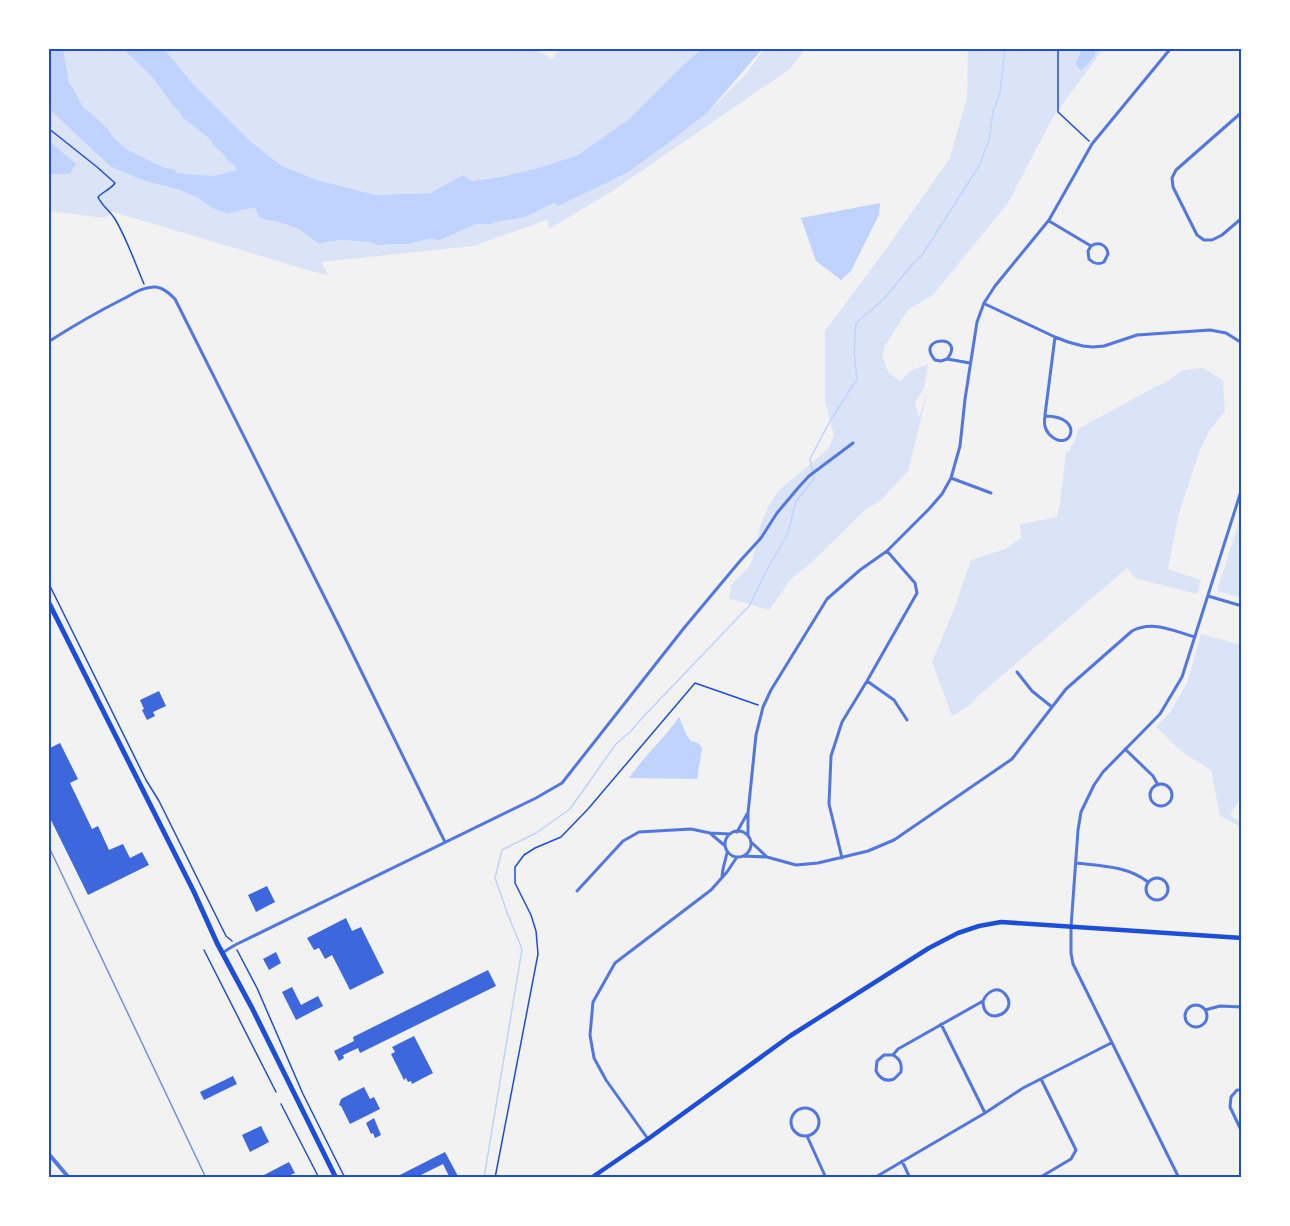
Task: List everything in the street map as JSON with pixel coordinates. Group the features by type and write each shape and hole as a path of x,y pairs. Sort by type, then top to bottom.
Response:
{"main road":[{"path":"48,601 336,1178"},
{"path":"591,1178 790,1036 929,948 957,933 1001,922 1242,938"}],"street":[{"path":"743,856 749,850 750,842 748,813 756,735 763,707 771,690 827,599 860,570 887,551 942,494 951,478 960,446 970,363 977,322 984,303 1049,220 1092,144 1171,48"},
{"path":"1242,112 1176,170 1172,178 1173,187 1197,235 1204,240 1212,240 1222,235 1242,218"},
{"path":"1049,220 1091,246 1098,244 1106,248 1107,257 1104,262 1098,264 1091,262 1088,256 1091,246"},
{"path":"48,342 92,315 146,288 163,289 175,299 445,842"},
{"path":"984,303 1055,337 1093,347 1104,346 1137,335 1210,330 1226,333 1242,343"},
{"path":"1045,416 1054,416 1066,421 1071,431 1069,437 1059,441 1054,439 1045,430 1044,424 1045,416 1055,337"},
{"path":"947,359 951,351 949,344 940,340 934,343 930,348 933,358 941,361 947,359 970,363"},
{"path":"222,953 562,783 684,628 761,538 777,513 809,476 853,443"},
{"path":"951,478 992,493"},
{"path":"1179,1178 1073,964 1071,927 1078,830 1086,799 1103,772 1160,714 1182,677 1242,488"},
{"path":"842,858 829,804 831,756 842,722 917,593 915,583 887,551"},
{"path":"1208,596 1242,606"},
{"path":"730,834 725,845 732,856 767,857 796,864 818,863 842,858 868,851 894,840 1012,759 1077,679 1132,631 1140,626 1155,626 1195,637"},
{"path":"1017,672 1032,691 1052,707"},
{"path":"867,681 894,700 907,720"},
{"path":"1125,749 1153,776 1158,785"},
{"path":"1158,785 1165,785 1171,790 1170,801 1164,805 1157,805 1151,798 1151,790 1158,785"},
{"path":"736,832 748,813"},
{"path":"577,891 623,842 639,832 691,829 710,833 736,832 748,836"},
{"path":"710,833 725,845"},
{"path":"750,842 767,857"},
{"path":"722,876 728,853"},
{"path":"648,1139 606,1080 594,1058 590,1035 593,1002 615,963 711,890 737,857"},
{"path":"1075,863 1127,871 1137,874 1148,882"},
{"path":"1155,878 1162,879 1167,885 1165,895 1159,899 1151,898 1146,891 1148,882 1155,878"},
{"path":"892,1055 901,1062 901,1072 894,1079 886,1080 878,1075 876,1066 877,1061 884,1055 892,1055 898,1049 983,1000 993,990 1000,990 1007,996 1009,1004 1005,1012 995,1016 987,1013 983,1000"},
{"path":"1198,1005 1205,1010 1206,1018 1203,1024 1193,1026 1187,1021 1185,1014 1191,1007 1198,1005"},
{"path":"1205,1010 1220,1006 1242,1007"},
{"path":"941,1024 985,1113"},
{"path":"874,1178 1023,1088 1111,1043"},
{"path":"1039,1178 1071,1159 1076,1150 1041,1079"},
{"path":"1242,1090 1238,1090 1231,1097 1230,1107 1242,1132"},
{"path":"801,1109 811,1109 819,1121 816,1131 807,1136 795,1131 792,1123 795,1113 801,1109"},
{"path":"807,1136 826,1178"},
{"path":"48,1153 69,1178"},
{"path":"902,1161 910,1178"}],"path":[{"path":"1058,48 1058,112 1092,144"},
{"path":"48,128 115,183 98,197 101,204 114,217 146,288"},
{"path":"48,582 226,936 233,941"},
{"path":"495,1178 538,954 536,931 531,915 515,883 515,867 524,855 561,837 588,809 695,683 763,707"},
{"path":"204,950 276,1092"},
{"path":"239,952 303,1094 345,1178"},
{"path":"281,1104 319,1178"}],"shaded area":[{"path":"63,48 121,48 153,78 183,118 210,139 238,170 214,176 177,173 174,169 165,168 126,149 83,107 69,83"},
{"path":"161,48 533,48 552,59 560,48 703,48 629,119 578,155 501,177 472,181 463,175 430,193 375,195 338,189 282,166 251,142 192,83"},
{"path":"765,48 806,48 790,69 611,192 549,229 547,220 473,246 322,262 328,276 113,212 104,218 48,211 48,108 111,167 142,180 180,190 228,214 255,208 259,217 299,229 322,243 342,240 378,245 407,244 429,239 440,240 476,224 491,224 525,217 629,173 708,112 746,74"},
{"path":"968,48 1102,48 1053,117 1008,203 933,295 908,310 886,344 882,355 888,372 900,381 912,370 928,364 924,388 915,402 919,418 928,390 908,471 880,501 865,510 811,563 791,579 769,610 729,599 731,585 748,568 753,558 760,527 768,507 779,490 828,449 834,436 825,401 825,331 950,158 967,97"},
{"path":"1203,368 1223,380 1225,411 1209,431 1200,450 1179,513 1168,569 1201,580 1197,594 1135,578 1127,568 969,706 952,716 932,662 971,560 1005,549 1021,538 1020,524 1057,517 1066,453 1075,441 1078,429 1163,384 1183,370"},
{"path":"1242,513 1242,598 1217,591"},
{"path":"1201,634 1242,647 1242,796 1230,815 1242,823 1242,828 1220,816 1211,770 1182,752 1156,727 1171,711 1187,683"}],"water":[{"path":"48,48 63,48 69,83 83,107 126,149 165,168 174,169 177,173 214,176 237,170 210,139 183,118 153,78 121,48 163,48 192,83 251,142 282,166 317,180 375,195 430,193 463,175 472,181 501,177 578,155 629,119 703,48 763,48 708,112 629,172 558,206 555,203 552,204 525,217 491,224 476,224 440,240 429,239 407,244 378,245 342,240 318,243 299,229 259,217 255,208 228,214 180,190 142,180 111,167 48,108"},
{"path":"1082,48 1096,51 1094,57 1081,71 1076,64"},
{"path":"48,140 76,164 70,174 48,174"},
{"path":"880,203 879,215 851,271 841,280 816,261 801,218"},
{"path":"679,717 687,736 702,748 697,779 629,778 667,733"}],"building":[{"path":"159,691 166,706 153,712 155,716 147,720 140,700"},
{"path":"60,743 78,779 70,783 92,829 98,826 109,850 123,844 130,858 142,852 149,865 88,895 48,814 48,749"},
{"path":"267,886 275,902 256,912 248,895"},
{"path":"346,918 352,931 361,927 384,973 350,990 332,955 325,959 319,948 314,950 307,938"},
{"path":"276,952 281,963 269,970 263,959"},
{"path":"488,970 496,986 360,1053 358,1048 343,1055 344,1058 339,1061 334,1051 354,1041 353,1037"},
{"path":"292,987 301,1005 318,996 323,1006 296,1020 282,992"},
{"path":"414,1036 433,1073 412,1084 406,1078 404,1080 391,1054 395,1052 392,1047"},
{"path":"233,1076 237,1084 204,1100 200,1092"},
{"path":"364,1087 370,1099 374,1097 380,1109 350,1124 339,1105 341,1099"},
{"path":"374,1118 381,1135 375,1138 366,1123"},
{"path":"261,1126 269,1142 250,1152 242,1135"},
{"path":"445,1152 459,1178 450,1178 443,1164 415,1178 394,1178"},
{"path":"289,1162 295,1173 284,1178 266,1178 264,1175"}],"waterway":[{"path":"484,1178 522,949 495,878 502,850 536,833 570,809 616,744 750,605 788,533 796,501 814,479 810,459 830,421 857,379 854,351 856,323 884,299 922,255 979,166 989,141 993,112 1000,93 1005,48"}],"railway":[{"path":"48,845 206,1178"}]}
